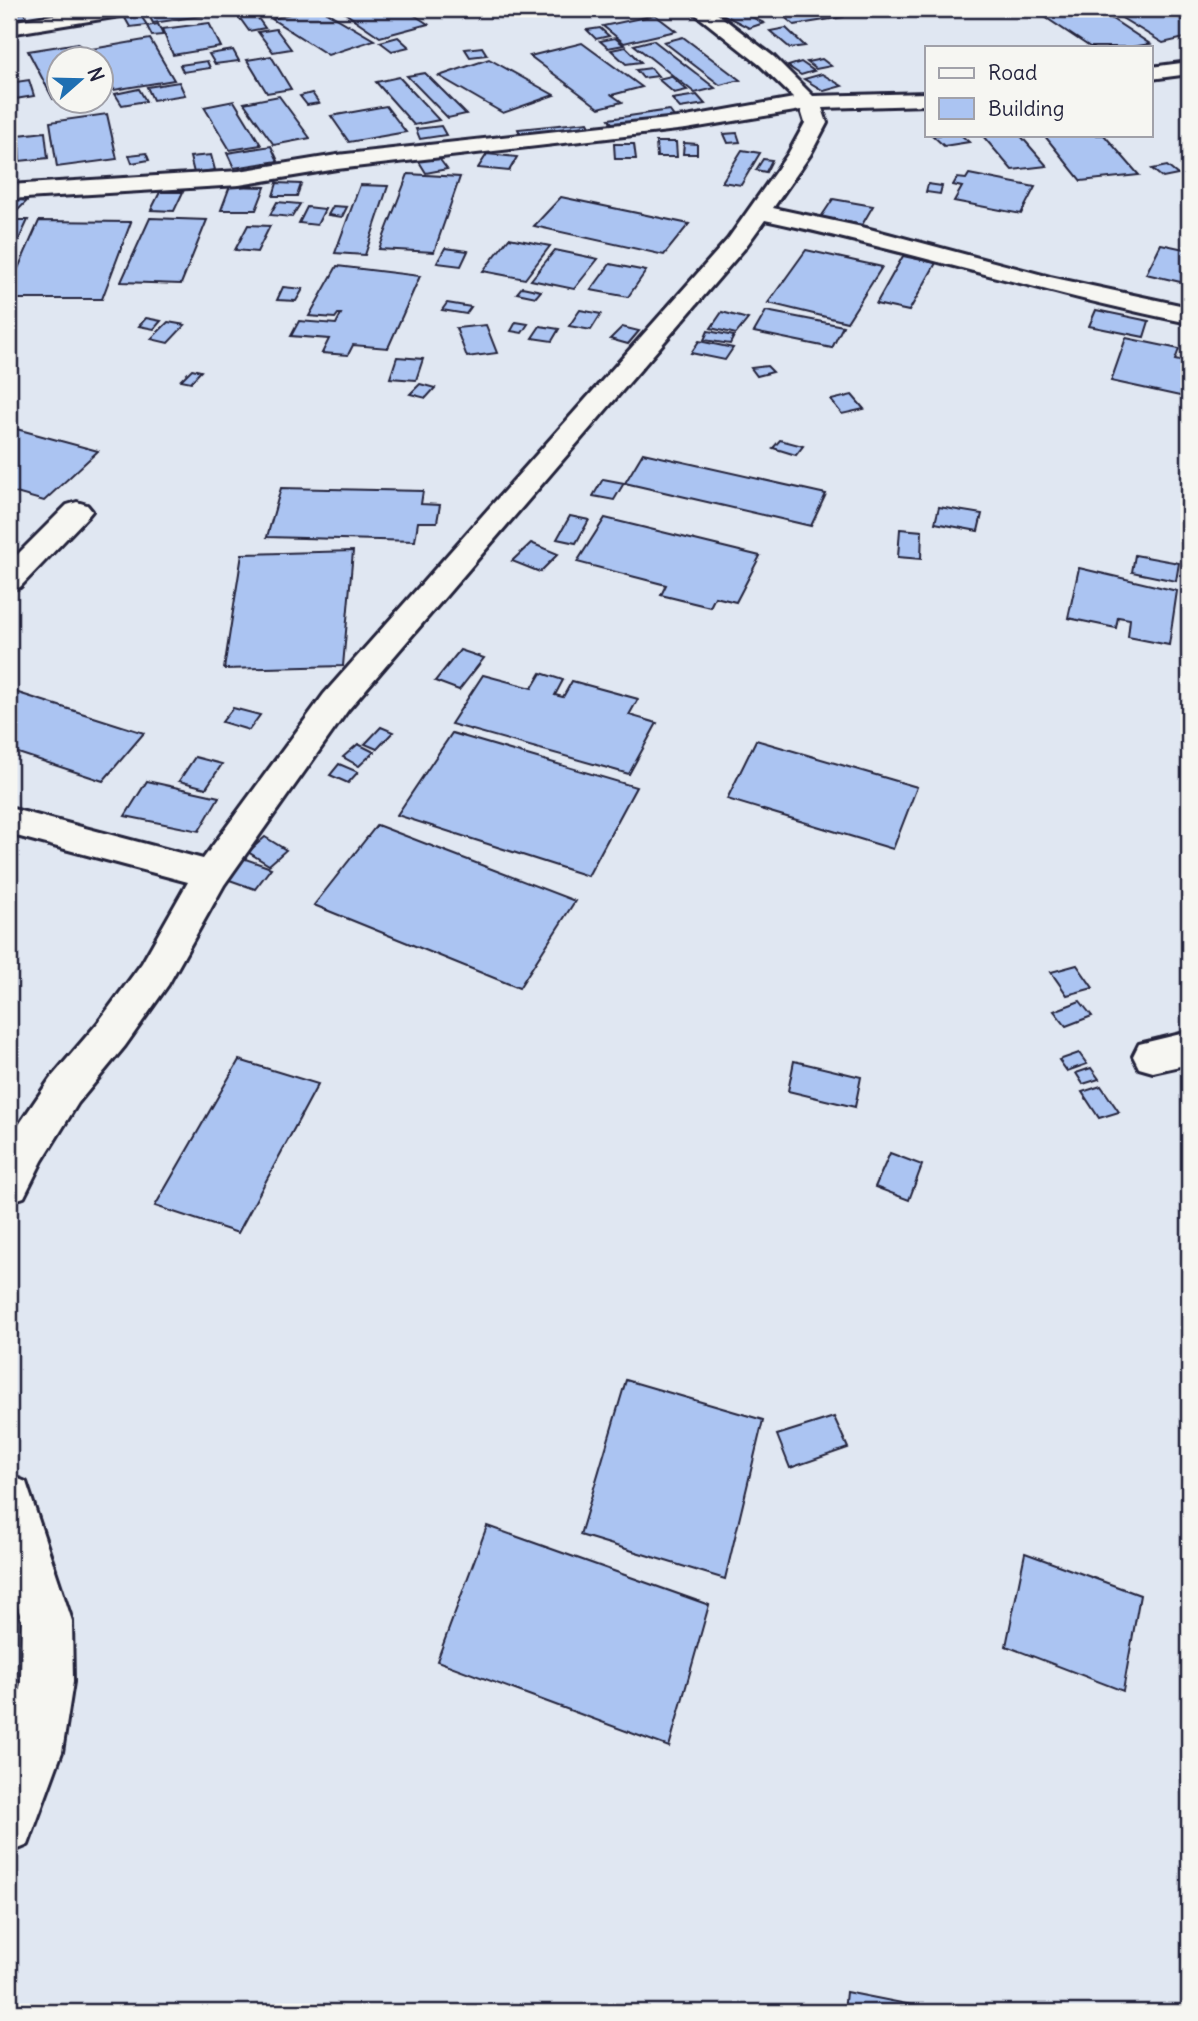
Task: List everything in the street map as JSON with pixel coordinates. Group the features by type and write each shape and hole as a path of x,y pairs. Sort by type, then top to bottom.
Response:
{"street":[{"path":"9,28 126,9"},
{"path":"9,1184 18,1149 111,1035 155,974 211,875 336,702 736,244 799,155 816,123 809,103 758,53 699,9"},
{"path":"1152,73 1189,68"},
{"path":"9,192 239,178 337,162 685,123 809,103 925,99"},
{"path":"759,212 854,232 1047,284 1189,315"},
{"path":"9,579 77,511"},
{"path":"9,821 211,875"},
{"path":"9,1499 47,1621 47,1682 36,1752 9,1826"}],"building":[{"path":"205,9 208,15 153,23 147,12"},
{"path":"212,9 241,9 243,12 219,17"},
{"path":"307,9 321,9 374,40 328,55 272,19"},
{"path":"339,9 405,9 428,24 380,37"},
{"path":"713,9 736,9 764,23 749,28"},
{"path":"775,9 834,9 843,17 794,25"},
{"path":"1097,9 1150,44 1088,46 1036,11"},
{"path":"1107,9 1164,9 1189,24 1189,37 1163,43"},
{"path":"25,13 27,20 9,23 9,15"},
{"path":"255,14 265,28 249,31 239,17"},
{"path":"655,15 676,31 624,43 603,26"},
{"path":"141,16 147,25 130,27 125,18"},
{"path":"209,23 221,47 173,55 162,29"},
{"path":"158,24 163,35 152,36 147,26"},
{"path":"600,28 609,36 596,39 587,30"},
{"path":"786,28 805,46 790,48 770,31"},
{"path":"276,29 291,49 273,52 258,32"},
{"path":"398,37 409,47 392,51 380,42"},
{"path":"683,37 740,80 720,85 664,42"},
{"path":"615,38 624,45 608,48 600,41"},
{"path":"150,39 174,80 116,90 116,46 109,46"},
{"path":"653,40 715,88 695,93 634,45"},
{"path":"78,43 80,46 59,46"},
{"path":"582,43 642,87 612,95 622,102 599,108 530,56"},
{"path":"482,47 487,55 470,57 465,49"},
{"path":"626,47 641,62 626,64 611,50"},
{"path":"46,48 46,86 28,51"},
{"path":"233,50 239,61 215,64 209,54"},
{"path":"271,56 291,89 267,93 247,60"},
{"path":"489,59 554,95 503,113 439,76"},
{"path":"822,59 831,66 816,69 807,62"},
{"path":"207,61 210,68 183,72 180,65"},
{"path":"801,62 814,71 801,75 788,66"},
{"path":"651,68 658,76 643,78 636,70"},
{"path":"425,73 466,114 448,118 407,76"},
{"path":"822,74 842,86 824,91 804,79"},
{"path":"671,76 687,90 674,93 658,79"},
{"path":"399,77 439,120 414,125 376,82"},
{"path":"29,80 34,96 9,100 9,83"},
{"path":"179,82 185,95 153,100 147,87"},
{"path":"139,89 146,101 122,105 116,94"},
{"path":"312,93 319,103 307,105 300,96"},
{"path":"697,95 705,104 680,108 672,99"},
{"path":"279,96 310,138 274,145 244,103"},
{"path":"234,101 261,145 230,150 204,107"},
{"path":"386,106 406,132 349,142 331,116"},
{"path":"669,110 675,118 615,127 609,119"},
{"path":"107,116 117,159 57,167 50,122"},
{"path":"588,122 592,130 521,136 518,129"},
{"path":"441,126 446,135 420,139 416,129"},
{"path":"45,132 48,158 20,161 19,135"},
{"path":"737,133 740,142 728,143 724,134"},
{"path":"933,136 962,136 969,142 944,146"},
{"path":"983,136 1021,136 1047,166 1012,170"},
{"path":"1045,136 1105,136 1139,175 1081,181"},
{"path":"656,142 676,142 677,157 657,157"},
{"path":"684,143 697,144 697,154 683,154"},
{"path":"614,144 634,144 636,159 615,159"},
{"path":"271,146 278,161 234,168 227,153"},
{"path":"742,150 760,153 741,185 722,182"},
{"path":"146,153 149,160 132,163 129,155"},
{"path":"487,154 517,157 509,171 478,168"},
{"path":"211,155 215,170 194,173 190,157"},
{"path":"438,157 447,169 426,173 418,160"},
{"path":"763,159 772,160 766,172 756,170"},
{"path":"1167,166 1178,175 1163,178 1152,169"},
{"path":"408,174 460,177 434,252 379,249"},
{"path":"969,174 1035,187 1021,214 954,201 962,187 953,185 957,178 966,179"},
{"path":"277,183 301,184 297,196 273,196"},
{"path":"928,184 942,186 940,194 926,192"},
{"path":"360,185 388,186 365,255 335,253"},
{"path":"230,186 265,187 256,210 221,210"},
{"path":"160,192 183,192 174,211 151,210"},
{"path":"561,197 689,224 664,255 534,226"},
{"path":"9,198 27,201 15,213 9,212"},
{"path":"833,199 873,206 862,225 821,217"},
{"path":"277,202 300,204 292,217 270,215"},
{"path":"333,206 347,207 342,217 328,215"},
{"path":"307,207 325,209 317,225 299,223"},
{"path":"150,218 207,220 181,284 121,282"},
{"path":"9,220 28,220 9,261"},
{"path":"39,221 131,222 102,299 9,299 9,289"},
{"path":"248,225 270,226 257,252 235,250"},
{"path":"509,238 550,246 525,279 483,271"},
{"path":"1161,244 1189,250 1189,284 1146,274"},
{"path":"445,248 468,251 461,266 437,263"},
{"path":"555,250 598,259 574,289 531,280"},
{"path":"806,250 882,267 847,322 768,303"},
{"path":"903,256 936,263 909,311 876,304"},
{"path":"610,264 646,271 628,297 591,290"},
{"path":"337,266 420,276 388,348 353,345 348,355 322,353 329,339 291,336 299,321 336,324 341,314 335,318 309,316"},
{"path":"283,287 303,289 296,301 277,300"},
{"path":"522,287 541,291 536,297 517,293"},
{"path":"447,303 471,307 466,314 442,310"},
{"path":"580,310 601,314 591,330 569,326"},
{"path":"1096,310 1149,321 1144,337 1089,326"},
{"path":"766,311 843,326 832,348 754,332"},
{"path":"722,312 748,319 736,334 711,328"},
{"path":"146,318 161,321 154,329 139,326"},
{"path":"168,322 185,325 168,343 151,339"},
{"path":"516,322 528,324 522,333 511,331"},
{"path":"486,325 497,353 467,357 456,328"},
{"path":"540,326 559,329 552,341 532,338"},
{"path":"622,327 639,331 628,344 610,339"},
{"path":"708,331 734,336 730,344 704,340"},
{"path":"1126,338 1179,349 1175,360 1189,363 1189,398 1111,381"},
{"path":"699,341 733,348 725,360 691,353"},
{"path":"397,357 423,359 416,380 390,378"},
{"path":"767,366 773,372 757,376 751,368"},
{"path":"192,369 201,371 191,382 181,380"},
{"path":"420,384 435,388 426,398 410,394"},
{"path":"852,395 864,409 842,414 831,400"},
{"path":"9,427 98,451 44,501 9,491"},
{"path":"780,440 803,446 796,455 773,448"},
{"path":"643,453 826,494 811,526 625,483"},
{"path":"603,479 624,483 614,500 593,496"},
{"path":"281,488 423,491 421,504 440,505 437,522 418,522 415,541 267,537"},
{"path":"939,507 982,514 978,531 935,523"},
{"path":"570,516 589,520 576,543 557,539"},
{"path":"605,518 760,556 736,602 715,597 710,607 661,595 666,585 577,562"},
{"path":"900,529 922,531 921,559 898,557"},
{"path":"531,543 558,554 540,572 512,561"},
{"path":"353,551 343,666 224,669 242,554"},
{"path":"1135,555 1179,563 1176,581 1132,572"},
{"path":"1079,568 1177,591 1169,645 1128,637 1130,619 1118,617 1116,628 1068,618"},
{"path":"460,650 484,658 459,690 435,681"},
{"path":"541,673 563,680 555,695 563,697 572,681 638,699 629,715 657,723 629,774 451,724 483,675 532,688"},
{"path":"9,690 144,733 103,781 9,750"},
{"path":"233,708 260,715 249,730 222,722"},
{"path":"381,727 393,732 377,749 365,744"},
{"path":"452,733 636,787 588,876 397,815"},
{"path":"756,740 917,787 893,849 727,799"},
{"path":"358,744 374,752 359,766 343,757"},
{"path":"195,757 222,764 206,788 179,781"},
{"path":"339,764 358,772 348,783 330,775"},
{"path":"147,781 219,797 199,831 125,816"},
{"path":"377,825 575,901 519,988 314,905"},
{"path":"265,837 286,850 269,865 248,852"},
{"path":"237,856 271,868 255,889 221,877"},
{"path":"1077,965 1093,988 1067,995 1051,972"},
{"path":"1080,1001 1092,1016 1066,1026 1054,1011"},
{"path":"1079,1053 1087,1064 1067,1071 1059,1060"},
{"path":"239,1060 318,1084 238,1233 155,1206"},
{"path":"794,1061 861,1077 855,1107 788,1091"},
{"path":"1091,1068 1099,1079 1083,1084 1076,1073"},
{"path":"1101,1086 1119,1112 1099,1118 1082,1092"},
{"path":"890,1153 922,1165 909,1200 875,1187"},
{"path":"626,1380 763,1420 725,1579 580,1535"},
{"path":"834,1417 848,1448 790,1468 777,1435"},
{"path":"487,1526 709,1605 669,1747 437,1661"},
{"path":"1025,1553 1140,1595 1123,1691 1006,1646"},
{"path":"846,1992 947,2012 844,2012"}]}
